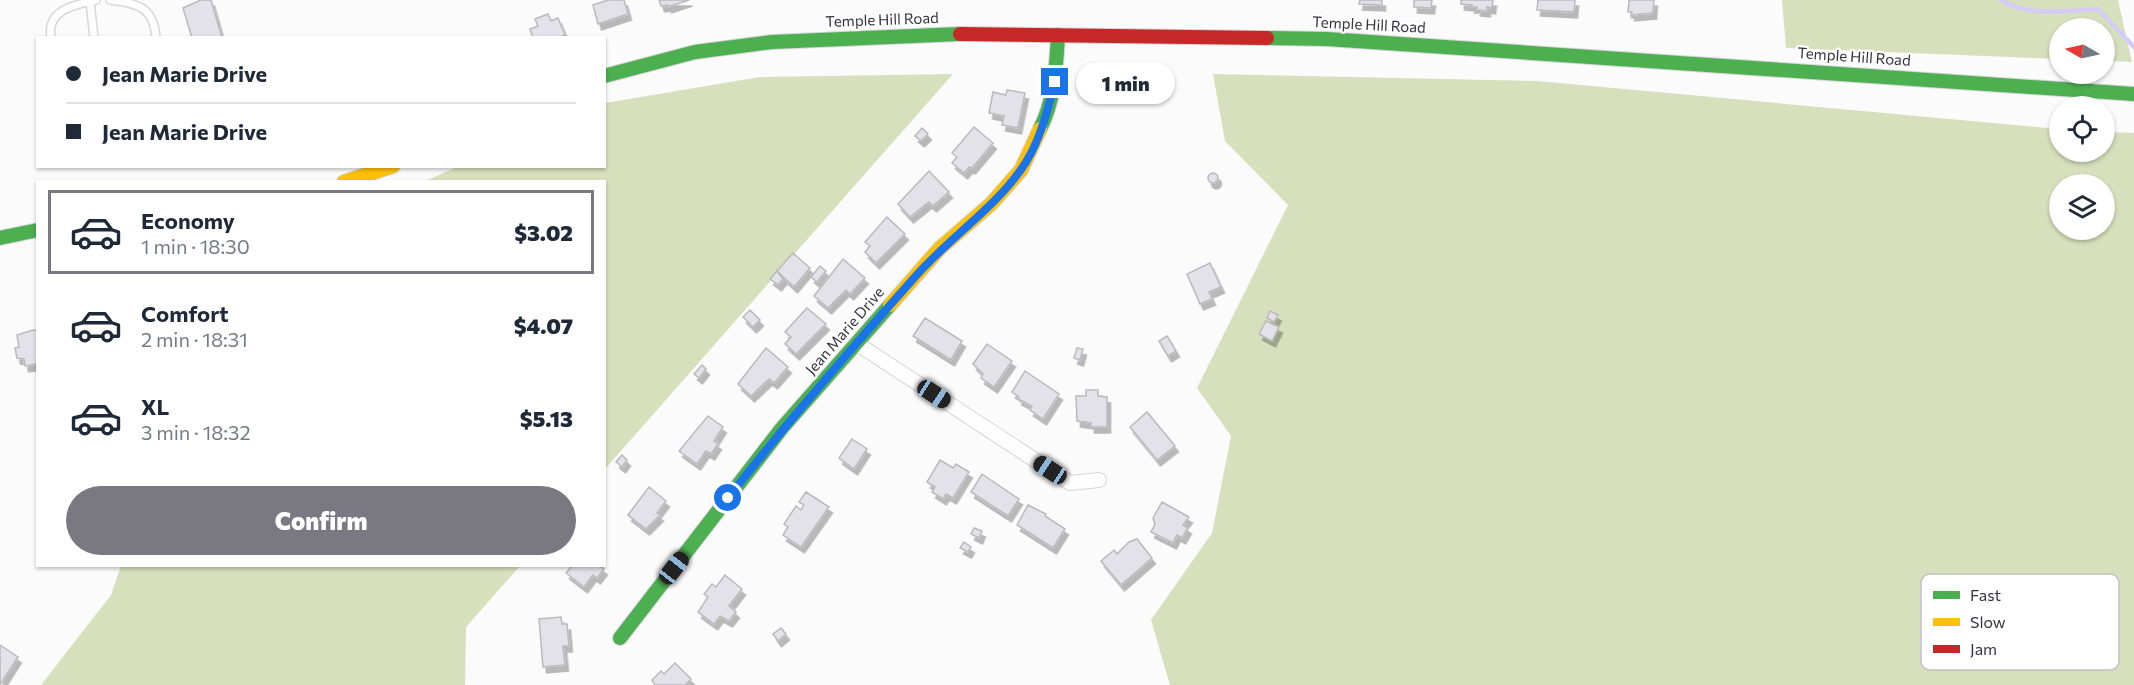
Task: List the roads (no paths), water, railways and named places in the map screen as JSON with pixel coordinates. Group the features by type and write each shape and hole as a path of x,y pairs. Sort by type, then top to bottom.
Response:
{"main road":[{"name":"Temple Hill Road","path":"606,75 695,52 772,42 959,34 1058,35 1327,39 2134,94"},
{"name":"Jean Marie Drive","path":"620,638 782,428 940,248 991,204 1021,170 1047,115 1055,82 1058,35"},
{"path":"350,180 387,168"},
{"path":"0,238 36,230"}],"street":[{"path":"856,343 1070,483 1100,480"}],"lane":[{"path":"110,0 132,2 146,10 155,22 156,36"},
{"path":"51,36 50,29 55,15 72,5 93,1 94,36"}],"waterway":[{"path":"2001,0 2035,11 2061,12 2098,9 2134,47"}]}
